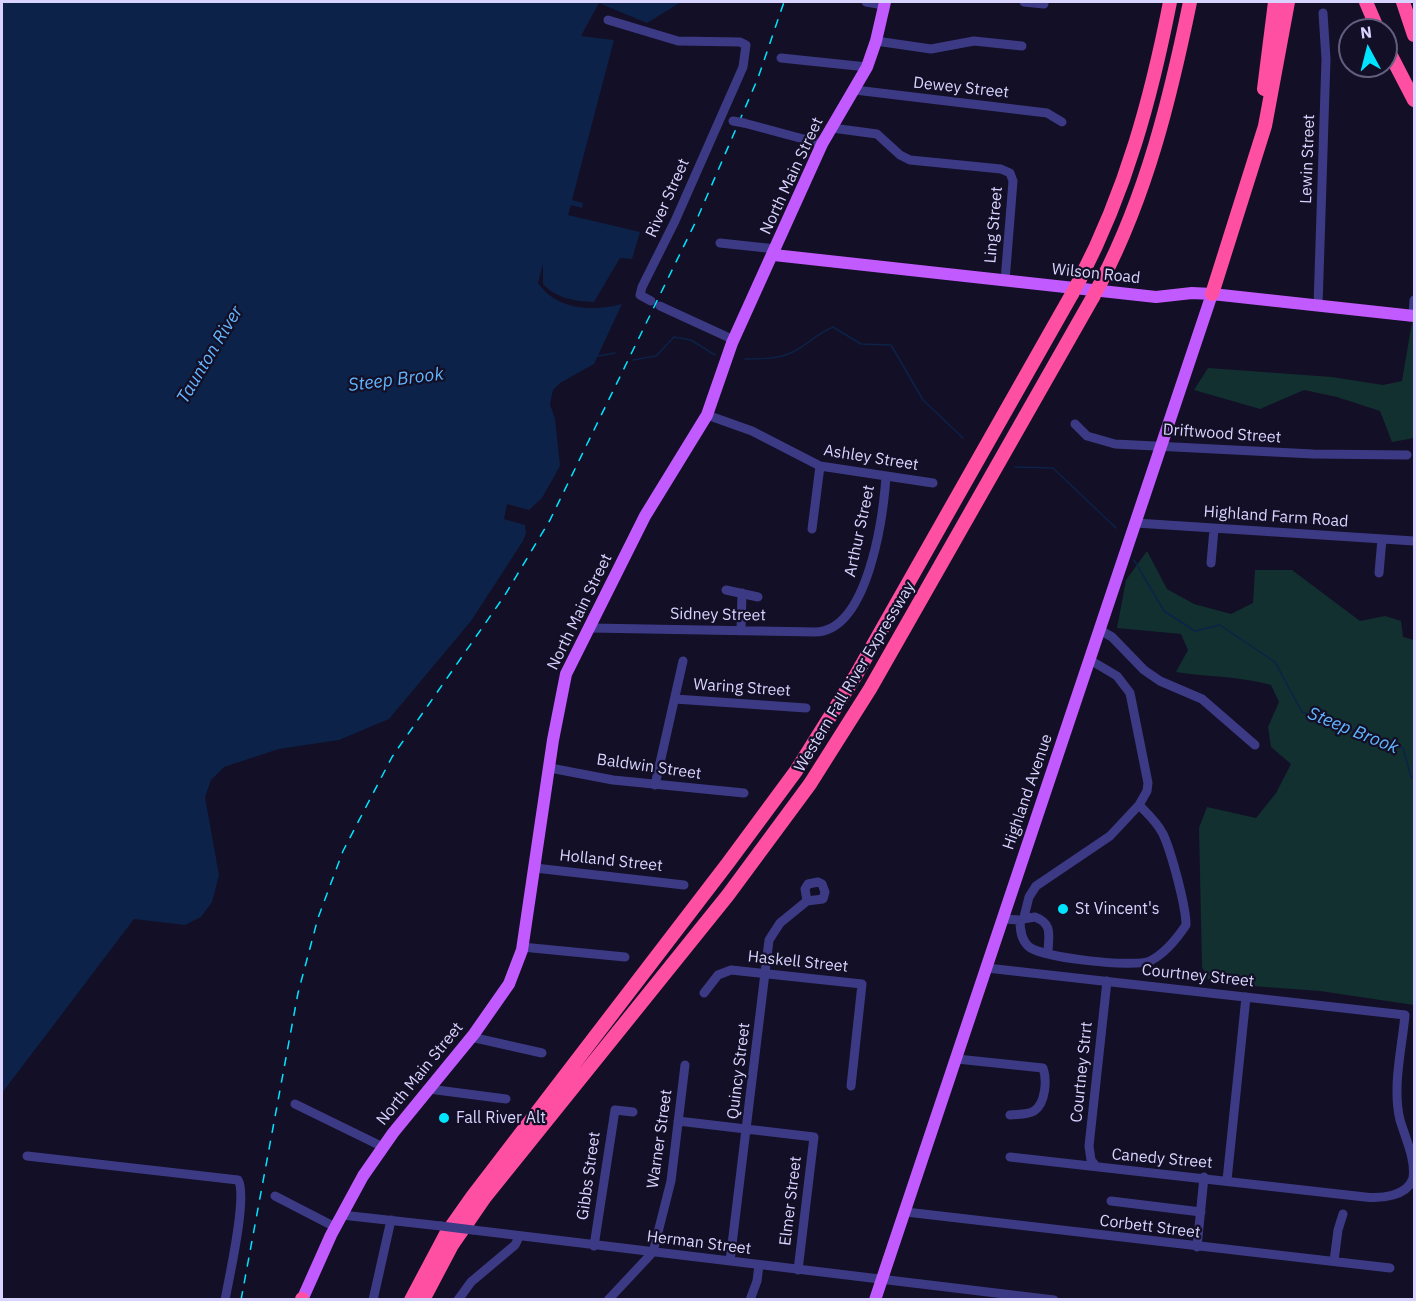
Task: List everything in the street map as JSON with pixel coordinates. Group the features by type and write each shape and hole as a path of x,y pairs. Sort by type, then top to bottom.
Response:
{"highway":[{"name":"Western Fall River Expressway","path":"409,1299 452,1224 729,863 808,753 856,675 1072,294 1109,218 1137,143 1152,88 1170,2"},
{"name":"Western Fall River Expressway","path":"423,1299 446,1256 478,1206 728,895 816,775 882,669 1093,297 1130,220 1153,156 1169,100 1190,2"},
{"path":"1252,168 1275,2"},
{"path":"1212,294 1273,93 1288,2"},
{"path":"1366,2 1373,18"},
{"path":"1403,2 1414,35"},
{"path":"1398,69 1414,100"}],"main road":[{"name":"North Main Street","path":"302,1299 335,1227 383,1147 504,993 517,965 522,947 565,679 645,516 707,415 734,340 822,144 867,67 876,41 884,3"},
{"name":"Wilson Road","path":"775,252 1005,281 1156,297 1192,293 1212,294 1414,316"},
{"name":"Highland Avenue","path":"875,1299 1212,294"}],"street":[{"path":"866,2 884,3"},
{"path":"1024,2 1044,4"},
{"name":"Lewin Street","path":"1318,306 1326,58 1323,13"},
{"name":"River Street","path":"608,20 678,41 740,42 746,45 743,67 640,295 734,340"},
{"path":"876,41 931,49 974,41 1022,46"},
{"path":"781,58 867,67"},
{"name":"Dewey Street","path":"855,90 1047,113 1062,122"},
{"path":"720,117 822,144"},
{"name":"Ling Street","path":"832,128 877,134 900,155 910,160 1001,169 1010,173 1013,181 1005,281"},
{"name":"Wilson Road","path":"720,243 775,252"},
{"path":"1414,300 1414,316"},
{"name":"Ashley Street","path":"707,415 752,431 820,466 933,483"},
{"name":"Driftwood Street","path":"1075,424 1087,436 1110,443 1312,454 1407,455"},
{"path":"812,529 820,466"},
{"name":"Arthur Street","path":"842,621 851,611 867,577 886,477"},
{"name":"Highland Farm Road","path":"1136,523 1414,541"},
{"path":"1212,562 1214,529"},
{"path":"1379,573 1382,539"},
{"path":"726,590 758,597"},
{"path":"741,631 742,593"},
{"name":"Sidney Street","path":"591,628 821,632 842,621"},
{"path":"1100,630 1112,637 1144,670 1160,681 1202,699 1255,745"},
{"path":"1090,660 1117,676 1131,695 1148,781 1147,791 1139,805 1110,836 1080,859 1036,886 1029,897 1022,919 1022,936 1028,946 1064,958 1142,963 1160,954 1185,927 1184,906 1165,838 1155,821 1139,805"},
{"path":"655,785 683,661"},
{"name":"Waring Street","path":"675,699 806,708"},
{"name":"Baldwin Street","path":"550,768 655,785 744,793"},
{"name":"Holland Street","path":"535,868 684,885"},
{"name":"Quincy Street","path":"730,1262 769,940 773,930 807,901"},
{"path":"1003,919 1039,918 1048,926 1050,935 1048,953"},
{"path":"522,947 625,957"},
{"name":"Courtney Street","path":"987,968 1410,1015 1398,1103 1400,1120 1414,1167 1413,1179 1409,1184 1393,1196 1375,1198 1227,1180"},
{"name":"Haskell Street","path":"704,993 724,971 862,984 851,1086"},
{"name":"Courtney Strrt","path":"1095,1165 1091,1160 1089,1146 1107,981"},
{"path":"1227,1180 1246,997"},
{"path":"471,1037 542,1053"},
{"path":"957,1059 1042,1068 1043,1092 1037,1108 1031,1112 1010,1115"},
{"name":"Warner Street","path":"653,1252 671,1181 685,1065"},
{"path":"429,1089 506,1099"},
{"path":"295,1104 383,1147"},
{"name":"Gibbs Street","path":"594,1246 615,1110 633,1112"},
{"path":"678,1121 747,1127"},
{"name":"Elmer Street","path":"747,1127 814,1137 798,1270"},
{"path":"27,1156 238,1180 242,1193 225,1299"},
{"path":"1010,1157 1095,1165"},
{"name":"Canedy Street","path":"1095,1165 1109,1169 1227,1180"},
{"path":"1197,1247 1204,1178"},
{"path":"275,1196 335,1227"},
{"path":"1111,1201 1201,1212"},
{"name":"Corbett Street","path":"906,1212 1390,1268"},
{"path":"1334,1261 1338,1230 1343,1214"},
{"name":"Herman Street","path":"342,1215 759,1265 995,1297 1054,1299"},
{"path":"373,1299 391,1220"},
{"path":"458,1299 471,1282 514,1245 519,1237"},
{"path":"608,1299 653,1252"},
{"path":"750,1299 757,1281 759,1265"}],"green space":[{"path":"1412,322 1414,323 1414,438 1392,442 1380,411 1337,397 1304,390 1260,409 1194,390 1208,368 1332,377 1383,385 1402,381"},
{"path":"1147,551 1167,589 1194,604 1231,614 1253,603 1255,570 1292,570 1360,621 1385,616 1401,621 1403,637 1414,640 1414,1005 1320,991 1210,983 1202,967 1199,828 1207,807 1256,818 1276,793 1291,764 1271,747 1268,727 1279,702 1271,685 1235,678 1176,672 1188,650 1181,634 1117,628 1126,580"}],"water":[{"name":"Taunton River","path":"2,2 681,2 647,23 599,3 581,36 614,40 572,200 583,203 582,208 571,205 568,215 640,232 632,259 620,258 594,302 567,298 548,289 543,284 543,264 538,283 555,299 565,304 587,308 622,304 594,364 560,383 553,390 550,404 555,419 560,466 542,498 529,510 507,504 504,519 525,525 526,533 523,541 471,621 389,719 339,740 279,749 224,767 211,780 205,797 219,875 212,902 201,917 185,925 134,919 2,1093"}],"waterway":[{"name":"Steep Brook","path":"745,359 773,358 788,354 833,327 861,344 891,345 923,400 963,438"},
{"name":"Steep Brook","path":"633,360 656,356 674,337 691,340 715,355"},
{"name":"Steep Brook","path":"598,356 615,353"},
{"name":"Steep Brook","path":"1015,467 1053,468 1116,528"},
{"name":"Steep Brook","path":"1134,560 1164,611 1195,631 1220,625 1275,662 1302,712 1403,748 1411,777 1414,778"}],"railway":[{"path":"241,1300 298,993 318,918 343,851 392,757 505,595 550,520 697,219 758,78 784,2"}],"place":[{"name":"St Vincent's","path":"1063,909"},
{"name":"Fall River Alt","path":"444,1118"}]}
